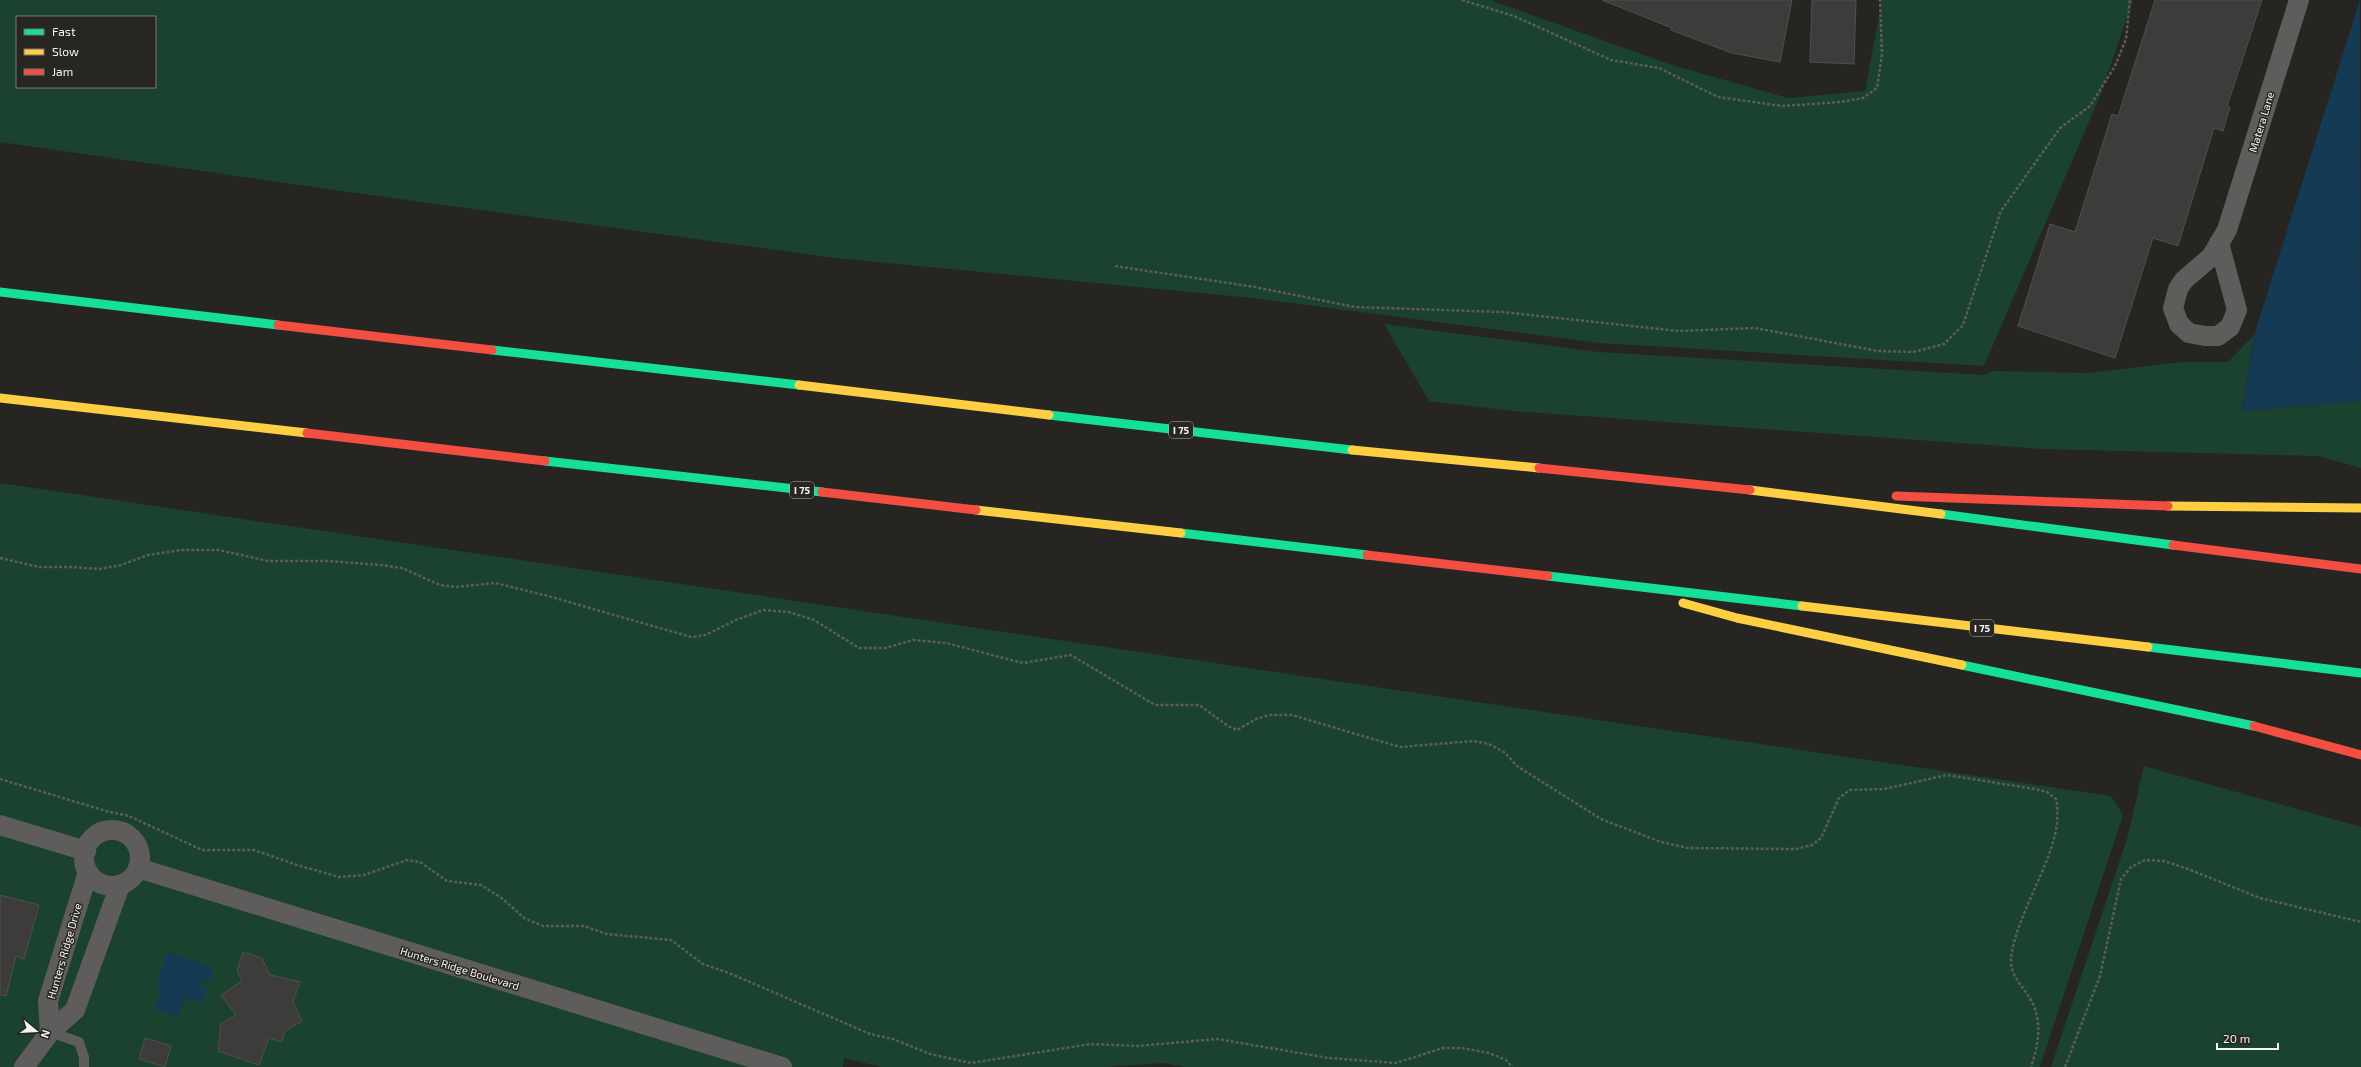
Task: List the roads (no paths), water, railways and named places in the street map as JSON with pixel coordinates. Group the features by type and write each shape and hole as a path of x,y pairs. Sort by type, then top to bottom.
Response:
{"highway":[{"name":"I 75","path":"0,292 1420,458 1570,470 1760,491 2361,569"},
{"name":"I 75","path":"0,398 1604,582 2361,673"},
{"path":"1760,491 1870,495"},
{"path":"1886,496 2208,508 2361,508"},
{"path":"1604,582 1737,618 2238,722 2361,755"}],"street":[{"name":"Matera Lane","path":"2219,243 2227,230 2299,0"},
{"path":"0,825 86,851"},
{"path":"118,830 126,834 138,847 140,856 138,868 128,881 120,885 111,886 102,884 88,872 84,863 86,851 93,838 100,833 118,830"},
{"name":"Hunters Ridge Boulevard","path":"138,868 782,1067"},
{"name":"Hunters Ridge Drive","path":"50,1032 48,1000 88,872"},
{"path":"24,1067 50,1032 75,1010 120,885"}],"lane":[{"path":"50,1032 79,1042 84,1057 84,1067"}],"water":[{"path":"2360,0 2361,401 2242,411 2254,335"},
{"path":"167,952 210,966 213,973 209,982 201,981 200,986 207,988 204,1000 198,1002 184,998 178,1017 154,1009 162,988 156,985"}]}
